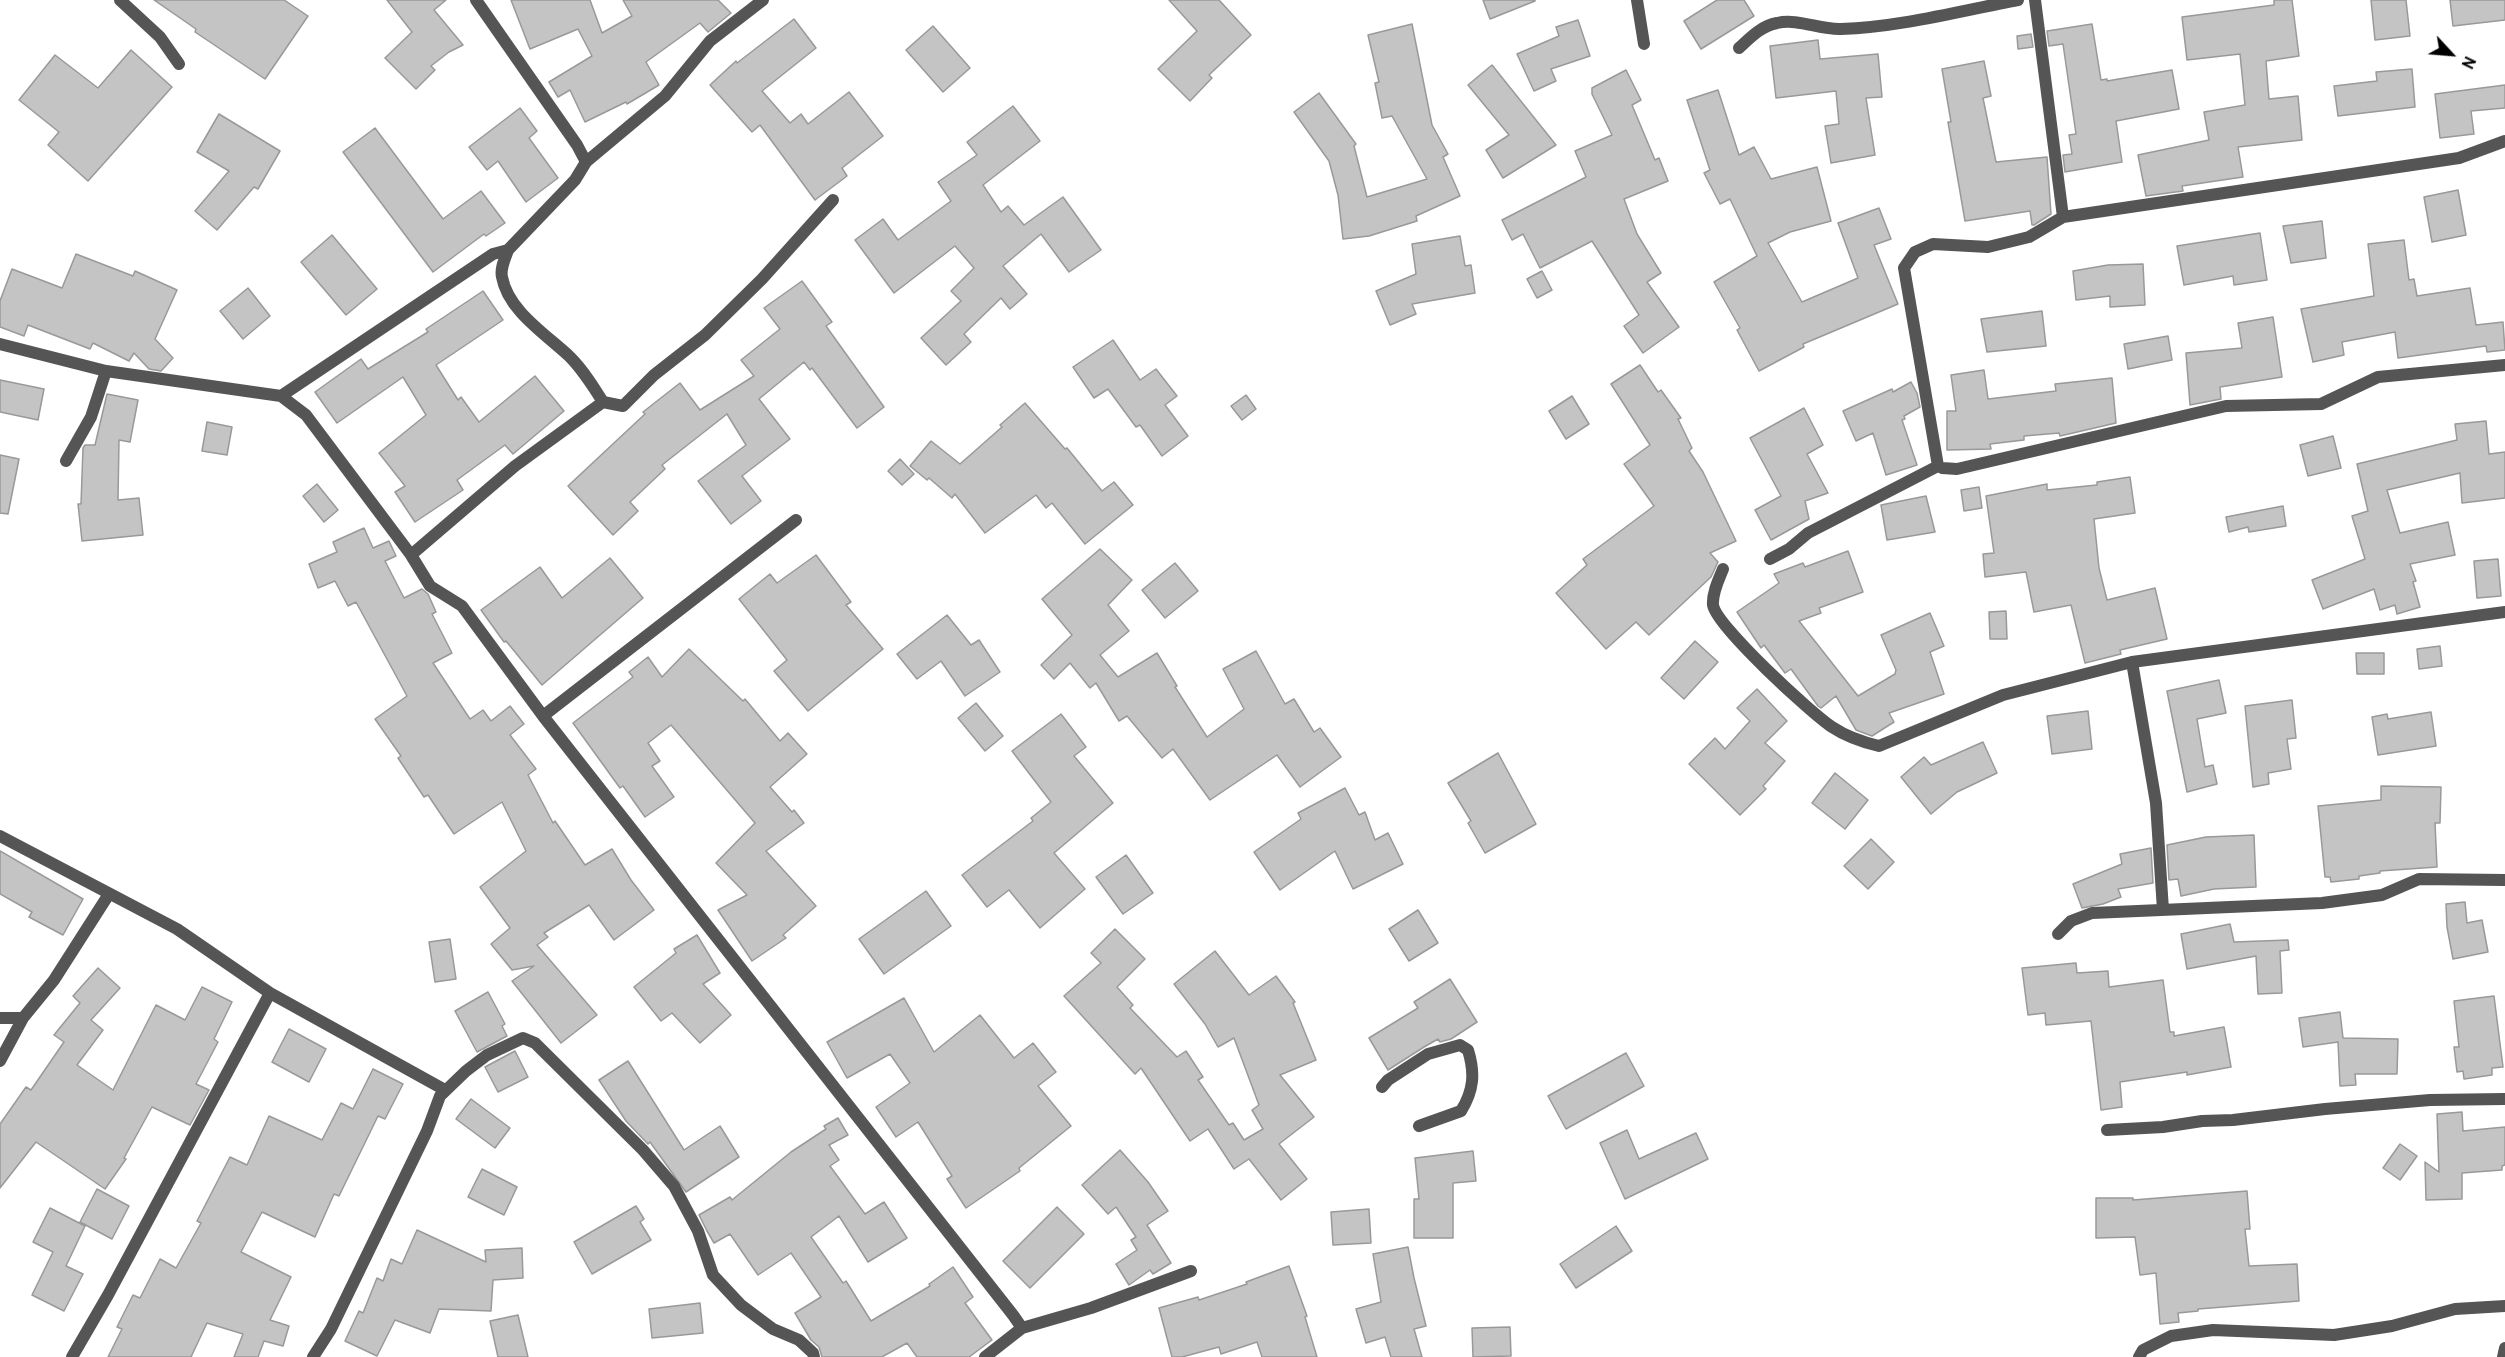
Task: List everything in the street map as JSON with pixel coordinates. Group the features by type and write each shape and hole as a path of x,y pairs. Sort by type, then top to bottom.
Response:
{"street":[{"path":"120,0 160,37 178,64"},
{"path":"476,0 577,145 586,162"},
{"path":"763,0 710,41 665,96 586,162 575,180 508,250 502,264 501,276 506,289 528,322 570,358 603,402 623,406 654,375 705,335 762,279 833,200"},
{"path":"1637,0 1644,44"},
{"path":"1739,48 1760,29 1777,23 1802,23 1838,29 1884,25 2018,0"},
{"path":"2035,0 2063,217"},
{"path":"1938,466 1904,268 1915,252 1933,244 1988,247 2029,237 2063,217 2459,158 2505,141"},
{"path":"281,396 493,254 508,250"},
{"path":"0,345 106,371 281,396 306,415 411,555 430,586 462,606 543,716 1022,1328"},
{"path":"1770,559 1790,549 1808,532 1938,466 1957,469 2226,406 2321,404 2378,377 2505,366"},
{"path":"66,461 91,417 106,371"},
{"path":"411,555 515,465 603,402"},
{"path":"543,716 796,520"},
{"path":"1723,569 1713,605 1720,618 1778,682 1832,727 1860,742 1879,746 2003,695 2132,662 2505,612"},
{"path":"2132,662 2156,803 2163,910"},
{"path":"0,836 177,929 270,993 445,1090"},
{"path":"2058,934 2071,921 2092,913 2322,903 2382,895 2419,879 2505,880"},
{"path":"0,1060 22,1018 54,980 109,894"},
{"path":"72,1357 108,1295 270,993"},
{"path":"0,1018 22,1018"},
{"path":"313,1357 331,1329 445,1090 466,1071 506,1044 523,1038 535,1043 644,1150 674,1186 698,1231 713,1275 741,1305 774,1329 799,1340 813,1353 814,1357"},
{"path":"1382,1087 1388,1080 1428,1054 1460,1045 1468,1050 1474,1074 1470,1097 1461,1111 1419,1126"},
{"path":"2107,1130 2163,1127 2202,1121 2233,1120 2430,1100 2505,1099"},
{"path":"985,1357 1022,1328 1091,1308 1191,1271"},
{"path":"2139,1357 2143,1350 2171,1336 2213,1330 2334,1335 2392,1326 2455,1309 2505,1306"},
{"path":"2503,1357 2505,1348"}],"building":[{"path":"154,0 284,0 308,16 265,79 195,32 196,29"},
{"path":"387,0 446,0 434,10 463,45 449,52 431,66 435,70 416,89 385,58 412,32"},
{"path":"511,0 590,0 602,33 632,16 623,0 718,0 731,13 708,32 700,23 646,62 659,85 627,104 626,102 585,122 570,90 558,97 549,82 592,56 578,29 530,49"},
{"path":"1169,0 1219,0 1251,35 1209,75 1212,78 1190,101 1158,69 1197,31"},
{"path":"1483,0 1535,0 1535,1 1490,19"},
{"path":"1717,0 1744,0 1754,16 1701,49 1684,21"},
{"path":"2274,0 2292,0 2299,56 2266,61 2269,99 2298,96 2302,140 2238,147 2243,177 2182,186 2183,191 2146,196 2138,155 2209,140 2204,112 2245,105 2240,54 2187,60 2182,17 2274,5"},
{"path":"2371,0 2406,0 2410,36 2375,40"},
{"path":"2450,0 2505,0 2505,20 2453,26"},
{"path":"794,19 816,48 762,91 790,123 801,114 808,124 849,92 883,136 842,168 847,176 815,200 760,125 752,132 710,85 736,61 737,63"},
{"path":"1578,20 1590,56 1551,69 1556,81 1534,91 1517,54 1559,36 1556,27"},
{"path":"1412,24 1432,125 1448,154 1443,157 1460,196 1416,216 1417,221 1369,236 1343,239 1338,195 1329,161 1294,112 1319,93 1356,144 1354,146 1367,197 1427,179 1392,116 1382,118 1375,83 1379,82 1368,35"},
{"path":"2092,24 2101,80 2107,79 2107,81 2172,70 2179,109 2116,121 2122,162 2065,172 2063,155 2072,154 2069,135 2076,134 2063,44 2049,46 2047,31"},
{"path":"933,26 970,68 943,92 906,50"},
{"path":"2031,34 2033,47 2018,49 2017,36"},
{"path":"1818,40 1820,59 1878,54 1882,97 1866,98 1875,155 1831,163 1825,126 1839,124 1836,91 1776,98 1770,46"},
{"path":"131,50 172,87 88,181 48,145 59,132 19,100 55,55 98,88"},
{"path":"1984,61 1991,96 1983,98 1996,162 2047,157 2051,214 2034,225 2032,225 2030,211 1965,221 1948,122 1951,122 1942,69"},
{"path":"1492,65 1556,145 1503,178 1486,150 1509,135 1468,85"},
{"path":"2412,69 2415,107 2338,116 2334,86 2377,81 2376,72"},
{"path":"1626,70 1641,100 1632,105 1655,160 1659,158 1668,181 1624,199 1637,234 1661,273 1647,282 1679,327 1643,353 1624,326 1639,315 1592,241 1540,268 1523,234 1512,240 1502,220 1586,177 1575,151 1612,135 1592,94 1592,88"},
{"path":"2505,85 2505,108 2471,111 2474,134 2440,138 2435,94"},
{"path":"1718,90 1739,155 1754,147 1771,179 1817,167 1831,221 1790,232 1768,243 1802,302 1858,278 1838,223 1879,208 1891,239 1874,245 1898,304 1803,344 1804,347 1759,371 1737,330 1740,328 1714,282 1757,256 1730,199 1720,204 1704,173 1710,170 1687,100"},
{"path":"1013,106 1040,141 983,185 1001,212 1008,206 1024,225 1063,197 1101,250 1069,272 1041,234 1003,266 1027,294 1010,309 1001,298 964,334 971,342 946,365 921,338 961,301 951,291 974,268 955,246 894,293 855,240 883,219 898,240 951,201 938,182 977,155 967,142"},
{"path":"520,108 537,131 529,138 558,178 526,202 498,161 487,170 469,147"},
{"path":"219,114 280,151 258,189 254,187 217,230 195,211 229,171 197,152"},
{"path":"375,128 443,219 481,191 505,223 486,236 484,234 433,272 343,152"},
{"path":"2458,190 2466,235 2432,242 2424,197"},
{"path":"2322,221 2326,258 2291,263 2283,226"},
{"path":"2260,233 2267,280 2234,285 2233,276 2184,285 2177,246"},
{"path":"332,235 377,289 346,315 301,262"},
{"path":"1460,236 1465,266 1471,265 1475,293 1412,304 1416,314 1390,325 1376,291 1416,274 1412,244"},
{"path":"2404,240 2409,280 2414,279 2417,296 2470,288 2476,325 2503,322 2505,350 2487,352 2486,346 2398,358 2395,332 2342,342 2344,355 2313,362 2301,309 2374,296 2368,244"},
{"path":"76,254 133,276 135,271 177,290 155,339 173,358 161,371 149,369 134,353 129,361 93,343 90,349 28,325 24,336 0,327 0,301 12,269 62,288"},
{"path":"2143,264 2145,305 2110,307 2110,296 2076,300 2073,271 2108,265"},
{"path":"1542,271 1552,290 1537,298 1527,279"},
{"path":"802,281 832,322 826,326 884,407 857,428 812,368 810,370 804,362 759,399 790,439 742,476 761,501 731,524 698,481 746,445 727,414 662,465 665,469 630,502 638,511 613,535 568,486 645,414 643,412 680,383 700,410 754,376 741,360 780,329 764,308"},
{"path":"248,288 270,316 243,339 220,311"},
{"path":"483,291 503,320 436,365 458,400 461,397 479,422 535,376 564,411 513,454 505,445 457,480 463,490 415,522 395,492 405,486 379,453 426,415 403,377 337,423 315,392 361,359 368,369 428,332 426,329"},
{"path":"2042,311 2046,346 1987,352 1981,319"},
{"path":"2273,317 2282,377 2220,387 2221,399 2190,405 2186,353 2242,348 2238,323"},
{"path":"2168,336 2172,360 2128,369 2124,344"},
{"path":"1113,340 1140,380 1156,369 1177,396 1165,405 1188,436 1162,456 1140,425 1136,427 1108,389 1094,398 1073,367"},
{"path":"1640,365 1658,392 1661,390 1681,418 1678,419 1692,448 1689,451 1703,472 1736,541 1710,553 1718,562 1711,577 1649,635 1636,622 1606,649 1556,593 1587,565 1583,559 1654,506 1624,464 1650,445 1611,384"},
{"path":"1984,370 1988,399 2056,391 2055,384 2112,378 2116,423 2060,436 2059,433 2024,436 2024,440 1990,444 1991,449 1947,450 1947,411 1956,411 1951,375"},
{"path":"0,380 44,389 38,420 0,412"},
{"path":"1911,382 1917,393 1920,407 1904,416 1905,419 1902,420 1917,465 1886,475 1873,433 1856,441 1843,411 1892,389 1893,392"},
{"path":"107,394 138,400 130,442 119,440 118,500 139,498 143,535 82,541 78,504 81,504 83,448 85,445 95,445"},
{"path":"1246,395 1256,409 1242,420 1231,406"},
{"path":"1572,396 1589,424 1566,439 1549,411"},
{"path":"1025,403 1065,449 1067,448 1102,491 1114,482 1133,505 1085,544 1052,503 1046,508 1036,495 985,533 955,494 952,498 929,478 927,480 910,466 931,441 960,464"},
{"path":"1804,408 1823,445 1807,454 1828,493 1805,501 1809,519 1771,540 1755,510 1781,496 1750,438"},
{"path":"2486,421 2489,454 2505,452 2505,498 2462,503 2460,473 2387,490 2400,533 2448,522 2455,555 2410,564 2416,581 2413,582 2420,607 2397,614 2395,605 2380,610 2374,589 2323,609 2312,580 2365,559 2352,516 2368,511 2357,464 2457,440 2455,424"},
{"path":"207,422 232,427 227,455 202,451"},
{"path":"2333,436 2341,468 2308,476 2300,445"},
{"path":"0,455 19,459 8,514 0,513"},
{"path":"900,459 914,474 902,485 888,471"},
{"path":"2130,477 2135,513 2094,519 2099,568 2107,600 2155,588 2167,639 2120,650 2121,654 2085,663 2071,605 2034,612 2026,572 1985,577 1983,554 1994,553 1986,496 2047,484 2047,490 2097,485 2097,482"},
{"path":"317,484 338,510 324,522 303,496"},
{"path":"1979,487 1982,508 1964,511 1961,490"},
{"path":"1926,496 1935,532 1887,540 1881,505"},
{"path":"2283,506 2286,526 2249,532 2248,527 2229,532 2226,517"},
{"path":"364,528 373,548 389,541 396,556 385,561 404,598 422,589 428,594 436,612 432,614 452,653 433,663 470,719 483,710 491,721 510,706 524,724 510,735 536,769 528,775 553,823 555,821 585,865 612,849 631,880 654,910 614,940 589,905 544,933 548,937 537,945 597,1015 561,1043 512,981 534,966 512,970 491,944 510,928 480,887 526,851 502,802 454,834 428,795 424,797 398,758 401,756 375,719 407,696 356,602 348,606 335,581 318,588 309,564 337,552 333,542"},
{"path":"1100,549 1132,580 1108,605 1129,631 1100,655 1118,677 1157,653 1177,686 1175,687 1207,737 1244,709 1223,669 1256,651 1285,704 1294,699 1314,732 1320,728 1341,757 1300,787 1277,755 1210,800 1173,749 1162,758 1127,716 1119,721 1096,683 1090,688 1070,663 1054,679 1041,665 1072,635 1042,599"},
{"path":"1848,551 1863,592 1819,608 1821,613 1799,621 1858,696 1895,674 1896,670 1881,635 1930,613 1944,646 1930,652 1944,694 1889,713 1894,722 1872,736 1856,730 1836,696 1821,708 1818,706 1791,669 1785,673 1764,645 1761,648 1737,612 1779,583 1774,574 1803,563 1805,567"},
{"path":"816,555 851,602 846,605 883,649 808,711 774,671 787,660 739,599 770,574 777,583"},
{"path":"610,558 643,598 542,685 506,641 504,642 481,610 540,567 562,598"},
{"path":"2498,559 2501,596 2477,598 2474,561"},
{"path":"1175,563 1198,591 1165,618 1142,590"},
{"path":"2006,611 2007,639 1990,639 1989,612"},
{"path":"947,615 971,645 979,640 1000,672 965,696 941,661 917,679 897,654"},
{"path":"1695,641 1718,662 1684,699 1661,678"},
{"path":"2440,646 2442,666 2419,669 2417,649"},
{"path":"689,649 743,701 745,699 780,741 788,733 807,754 770,787 804,823 766,851 816,906 783,935 786,938 752,961 718,910 747,895 716,863 755,823 671,725 648,743 660,761 652,766 674,797 645,817 623,786 620,788 573,723 633,677 629,672 648,657 662,677"},
{"path":"2356,653 2384,653 2384,674 2357,674"},
{"path":"2219,680 2226,713 2197,719 2205,767 2213,765 2217,784 2187,792 2167,691"},
{"path":"1757,689 1787,721 1765,743 1785,761 1763,786 1766,789 1740,815 1689,764 1715,738 1725,749 1750,721 1737,708"},
{"path":"2292,700 2296,738 2287,739 2291,769 2268,773 2269,784 2253,787 2245,706"},
{"path":"976,703 1003,736 985,751 958,718"},
{"path":"2088,711 2092,749 2052,754 2047,716"},
{"path":"2431,712 2436,746 2378,755 2372,717 2387,714 2388,719"},
{"path":"1061,714 1086,747 1074,756 1113,803 1054,853 1085,889 1040,928 1009,890 987,907 962,875 1033,821 1031,818 1051,802 1012,751"},
{"path":"1983,742 1997,773 1957,792 1931,814 1901,777 1924,757 1931,765"},
{"path":"1498,753 1536,824 1485,853 1468,823 1471,821 1448,783"},
{"path":"1835,773 1868,800 1845,829 1812,803"},
{"path":"2381,786 2441,787 2440,823 2435,823 2437,867 2380,871 2380,873 2359,876 2359,879 2331,882 2330,877 2325,877 2318,806 2381,800"},
{"path":"1345,788 1359,815 1365,812 1375,840 1388,833 1403,864 1353,889 1335,851 1280,890 1254,852 1301,819 1298,813"},
{"path":"2254,835 2256,887 2214,889 2181,896 2178,879 2169,880 2167,845 2206,837"},
{"path":"1871,839 1894,862 1868,889 1844,866"},
{"path":"2151,848 2153,883 2118,889 2121,897 2103,904 2082,908 2073,884 2122,864 2120,854"},
{"path":"0,851 83,899 63,935 29,917 32,912 0,894"},
{"path":"1126,855 1153,893 1123,914 1096,877"},
{"path":"926,891 951,926 884,974 859,939"},
{"path":"2465,902 2467,923 2482,920 2488,952 2453,959 2447,927 2446,904"},
{"path":"1418,910 1438,943 1409,961 1389,929"},
{"path":"2230,924 2234,942 2288,940 2289,950 2280,951 2282,993 2258,994 2256,956 2187,969 2181,934"},
{"path":"1115,929 1145,959 1117,987 1133,1005 1130,1008 1177,1057 1186,1051 1203,1077 1198,1080 1229,1125 1233,1123 1244,1140 1263,1129 1252,1110 1259,1105 1234,1038 1218,1047 1205,1024 1174,984 1215,951 1249,995 1276,976 1295,1002 1293,1003 1316,1060 1280,1075 1314,1117 1279,1144 1307,1179 1281,1200 1249,1159 1234,1169 1208,1129 1190,1141 1141,1068 1135,1074 1064,996 1101,963 1091,953"},
{"path":"697,935 720,973 703,984 731,1015 700,1043 672,1013 661,1021 634,987 676,953 674,949"},
{"path":"450,939 456,979 435,982 429,942"},
{"path":"2076,963 2077,973 2108,971 2109,987 2163,980 2170,1032 2174,1032 2174,1036 2224,1027 2231,1067 2187,1075 2187,1072 2120,1082 2122,1107 2101,1110 2091,1021 2046,1025 2045,1013 2028,1015 2022,968"},
{"path":"98,968 120,988 91,1020 103,1030 77,1065 113,1090 156,1005 185,1020 202,987 232,1002 214,1039 218,1042 196,1084 209,1090 190,1125 152,1107 124,1158 126,1159 105,1189 36,1142 0,1188 0,1124 26,1087 31,1090 64,1042 54,1035 80,1003 73,996"},
{"path":"1450,979 1477,1022 1451,1039 1440,1042 1438,1039 1388,1070 1369,1038 1418,1008 1414,1002"},
{"path":"488,992 505,1024 502,1026 507,1036 477,1052 455,1011"},
{"path":"2494,996 2503,1067 2492,1068 2492,1075 2464,1079 2463,1071 2457,1072 2454,1047 2459,1047 2454,1001"},
{"path":"904,998 934,1052 980,1015 1014,1058 1033,1043 1056,1072 1038,1086 1071,1126 1019,1168 1020,1171 966,1208 947,1179 952,1176 918,1122 896,1137 876,1107 910,1083 890,1054 847,1078 827,1042"},
{"path":"2340,1012 2343,1038 2398,1039 2397,1074 2355,1074 2356,1085 2340,1086 2338,1042 2303,1047 2299,1018"},
{"path":"289,1029 326,1049 309,1082 272,1062"},
{"path":"515,1051 528,1077 498,1092 485,1067"},
{"path":"1626,1053 1644,1086 1566,1129 1548,1096"},
{"path":"628,1061 684,1150 720,1126 739,1157 686,1192 650,1142 648,1144 626,1121 599,1080"},
{"path":"373,1069 403,1084 385,1119 378,1116 339,1196 334,1194 315,1237 262,1212 241,1252 291,1277 270,1320 289,1326 283,1346 264,1341 258,1357 234,1357 243,1334 207,1323 191,1357 108,1357 122,1329 117,1327 133,1295 140,1298 160,1259 176,1268 201,1223 197,1221 230,1157 247,1165 269,1116 322,1140 341,1103 353,1109"},
{"path":"471,1099 510,1128 495,1148 456,1119"},
{"path":"2462,1112 2463,1131 2505,1127 2505,1165 2502,1166 2502,1170 2462,1173 2462,1199 2426,1200 2425,1162 2439,1172 2437,1114"},
{"path":"838,1118 848,1135 829,1145 839,1160 830,1166 865,1214 884,1202 907,1238 868,1262 839,1216 811,1237 843,1283 846,1281 871,1321 930,1286 929,1284 953,1267 973,1297 965,1303 992,1340 969,1357 917,1357 907,1343 882,1357 822,1357 819,1347 811,1340 795,1313 821,1297 791,1253 758,1275 730,1234 714,1243 707,1231 699,1215 730,1197 732,1200 791,1152 826,1129 824,1126"},
{"path":"1627,1130 1639,1159 1696,1133 1708,1159 1625,1199 1600,1143"},
{"path":"2400,1144 2417,1156 2400,1180 2383,1168"},
{"path":"1120,1150 1148,1182 1168,1211 1147,1225 1171,1263 1153,1274 1150,1270 1129,1285 1116,1264 1137,1250 1131,1240 1136,1237 1116,1207 1108,1214 1082,1185"},
{"path":"1473,1151 1476,1181 1453,1183 1453,1238 1414,1238 1414,1199 1419,1199 1415,1158"},
{"path":"482,1169 517,1187 504,1215 468,1197"},
{"path":"97,1189 129,1206 112,1239 80,1222"},
{"path":"2247,1191 2250,1229 2245,1229 2249,1266 2297,1264 2299,1301 2198,1309 2198,1311 2178,1313 2179,1322 2160,1324 2156,1273 2140,1275 2135,1237 2096,1238 2096,1198 2133,1198 2133,1200"},
{"path":"636,1206 644,1219 640,1222 651,1240 592,1274 574,1242"},
{"path":"1057,1207 1084,1234 1030,1288 1003,1261"},
{"path":"50,1208 85,1226 66,1266 83,1274 64,1311 32,1295 53,1252 33,1242"},
{"path":"1369,1209 1371,1243 1333,1245 1331,1212"},
{"path":"1616,1226 1632,1251 1576,1288 1560,1264"},
{"path":"417,1230 486,1262 485,1250 522,1248 523,1278 493,1280 491,1311 439,1309 430,1333 395,1320 377,1356 345,1341 359,1311 363,1313 377,1278 383,1281 391,1259 402,1264"},
{"path":"1408,1247 1426,1326 1414,1329 1422,1357 1391,1357 1385,1337 1366,1343 1356,1309 1381,1302 1373,1254"},
{"path":"1289,1266 1307,1316 1305,1317 1317,1357 1262,1357 1257,1342 1221,1354 1219,1347 1182,1357 1172,1357 1159,1308 1198,1297 1199,1300 1247,1284 1246,1282"},
{"path":"700,1303 703,1333 652,1338 649,1309"},
{"path":"518,1315 528,1357 498,1357 490,1321"},
{"path":"1510,1327 1511,1356 1473,1357 1472,1328"}]}
